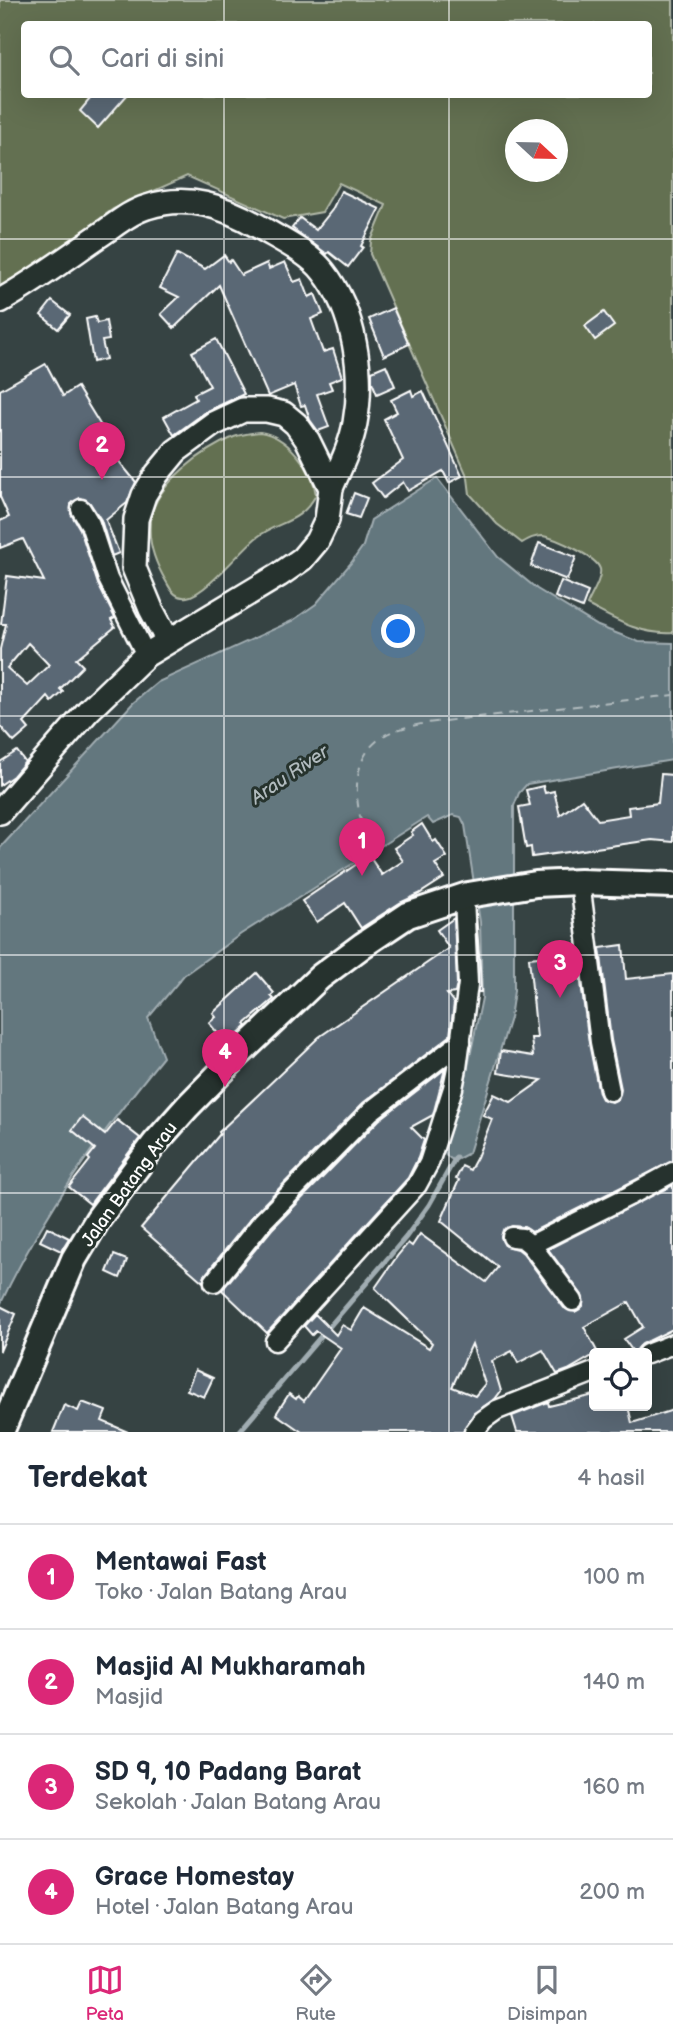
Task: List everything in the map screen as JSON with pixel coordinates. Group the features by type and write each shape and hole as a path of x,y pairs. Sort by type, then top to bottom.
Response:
{"main road":[{"name":"Jalan Batang Arau","path":"1,1432 74,1259 98,1219 155,1143 238,1055 320,978 408,915 466,896 536,884 580,881 673,885"}],"street":[{"path":"0,301 24,288 124,218 147,207 185,202 217,206 251,222 322,269 336,290 353,337 357,369 355,422 349,445 331,488 327,520 317,541 302,559 218,614 146,655 88,711 0,812"},
{"path":"168,641 134,568 133,546 136,519 144,495 157,474 176,452 214,424 243,410 267,410 284,414 296,424 321,464 331,488"},
{"path":"81,509 90,524 108,579 146,655"},
{"path":"580,881 596,1016 610,1091"},
{"path":"275,1341 425,1174 453,1088 461,1042 468,984 466,896"},
{"path":"214,1282 263,1221 371,1111 461,1042"},
{"path":"531,1245 673,1172"},
{"path":"512,1237 523,1238 531,1245 573,1301"},
{"path":"652,1352 673,1345"},
{"path":"474,1432 497,1410 589,1374"}],"green space":[{"path":"0,0 673,0 673,633 639,629 587,605 596,587 600,569 592,559 543,536 522,543 497,524 470,494 468,478 370,254 371,241 386,205 339,183 322,212 283,219 187,176 113,209 31,270 0,287"},
{"path":"260,432 280,440 297,455 310,474 316,495 303,512 256,538 204,588 187,597 177,596 170,589 153,552 150,526 155,504 172,480 209,450 234,437"}],"water":[{"name":"Arau River","path":"437,478 498,557 537,589 598,626 639,642 673,643 673,760 527,784 519,793 514,806 514,991 510,1018 469,1153 454,1161 444,1150 445,1139 464,1086 482,998 480,922 465,825 461,817 453,815 433,824 427,817 241,934 184,975 148,1018 163,1057 117,1116 53,1207 0,1305 0,848 133,703 158,682 292,621 316,604 363,546 371,520"}],"building":[{"path":"91,98 124,98 98,128 80,111"},
{"path":"341,191 380,209 361,246 363,247 348,267 292,228 300,218 316,230 332,210"},
{"path":"177,254 205,269 224,255 241,275 267,263 269,269 285,262 294,282 302,279 309,297 315,294 323,314 311,319 323,352 333,349 342,377 329,382 332,389 317,394 329,427 318,431 310,420 305,405 301,406 294,385 268,396 219,285 174,328 161,314 179,297 160,288"},
{"path":"52,301 70,315 58,329 41,315"},
{"path":"393,308 409,344 384,356 369,319"},
{"path":"604,312 614,326 595,340 585,326"},
{"path":"95,317 97,323 106,321 109,340 102,341 106,359 93,362 86,319"},
{"path":"216,339 244,394 207,411 174,435 164,417 196,399 194,394 210,386 192,352"},
{"path":"46,364 63,396 77,387 101,426 94,431 136,482 127,503 106,520 119,553 112,556 101,520 90,503 80,498 71,504 71,514 80,529 98,584 115,618 111,620 115,627 76,659 83,666 60,689 63,692 52,702 48,697 24,723 29,729 14,742 0,726 0,649 6,624 1,624 7,576 44,581 23,539 0,548 0,521 9,517 0,497 0,390","holes":["28,643 49,665 27,686 7,668"]},
{"path":"386,365 395,386 377,394 372,382 372,371"},
{"path":"411,390 413,396 423,391 462,476 449,483 443,471 408,491 403,482 383,498 372,483 403,460 384,419 397,412 391,400"},
{"path":"354,493 367,498 359,518 346,514"},
{"path":"539,543 576,557 567,580 531,566"},
{"path":"561,581 588,592 582,608 555,597"},
{"path":"17,751 25,762 13,776 0,785 0,762"},
{"path":"661,774 673,775 673,842 652,840 532,857 531,847 526,848 519,807 530,805 526,790 543,786 545,793 554,791 560,815 582,799 598,820 629,815 628,807 658,803"},
{"path":"422,824 433,842 436,840 447,857 435,864 444,878 361,928 345,903 317,922 302,901 369,856 382,875 403,861 394,848 413,835 411,832"},
{"path":"476,913 480,968 481,992 478,992"},
{"path":"454,918 457,984 455,993 447,994 454,1003 450,1036 363,1103 255,1213 205,1275 203,1282 141,1228 219,1132 319,1037 449,948 437,930"},
{"path":"623,945 626,979 673,974 673,1161 532,1232 524,1227 512,1226 503,1230 501,1237 505,1246 523,1253 564,1308 575,1312 583,1306 582,1295 548,1249 673,1185 673,1329 638,1348 630,1348 624,1339 643,1327 629,1302 584,1327 595,1348 589,1348 589,1358 568,1370 557,1374 543,1350 518,1363 512,1351 492,1361 501,1391 495,1399 474,1413 463,1432 302,1432 276,1414 289,1394 304,1401 341,1348 316,1331 312,1335 304,1326 315,1314 336,1335 342,1325 351,1330 364,1308 429,1348 432,1343 375,1288 408,1243 412,1246 420,1234 486,1282 498,1267 441,1221 459,1180 456,1179 462,1166 470,1170 477,1157 492,1119 483,1115 494,1094 511,1102 542,1080 498,1073 501,1051 533,1056 531,1038 537,1038 529,958 577,953 589,1043 599,1093 602,1099 612,1102 618,1099 621,1089 611,1040 600,948","holes":["472,1344 485,1384 475,1396 452,1387"]},
{"path":"257,973 274,993 271,996 274,999 245,1024 247,1026 231,1041 224,1032 220,1036 209,1023 216,1017 213,1013"},
{"path":"445,1069 433,1115 411,1127 424,1140 408,1178 267,1333 222,1290 272,1229 379,1120"},
{"path":"82,1117 105,1135 117,1120 140,1138 90,1204 69,1187 95,1149 72,1130"},
{"path":"47,1227 69,1238 61,1251 40,1241"},
{"path":"114,1255 127,1260 120,1278 107,1272"},
{"path":"0,1306 16,1314 0,1351"},
{"path":"195,1370 213,1378 204,1397 187,1390"},
{"path":"589,1396 589,1411 629,1411 632,1423 673,1410 673,1432 517,1432 512,1416 548,1402 549,1406"},
{"path":"82,1402 106,1411 102,1421 128,1432 53,1432 64,1405 78,1411"}],"waterway":[{"path":"239,1432 406,1237 429,1205 456,1157"}],"ferry route":[{"path":"373,853 358,807 358,774 363,759 372,746 385,735 426,723 673,695"}],"place":[{"name":"Masjid Al Mukharamah","path":"102,480"},
{"name":"Mentawai Fast","path":"362,876"},
{"name":"SD 9, 10 Padang Barat","path":"560,998"},
{"name":"Grace Homestay","path":"225,1087"}]}
